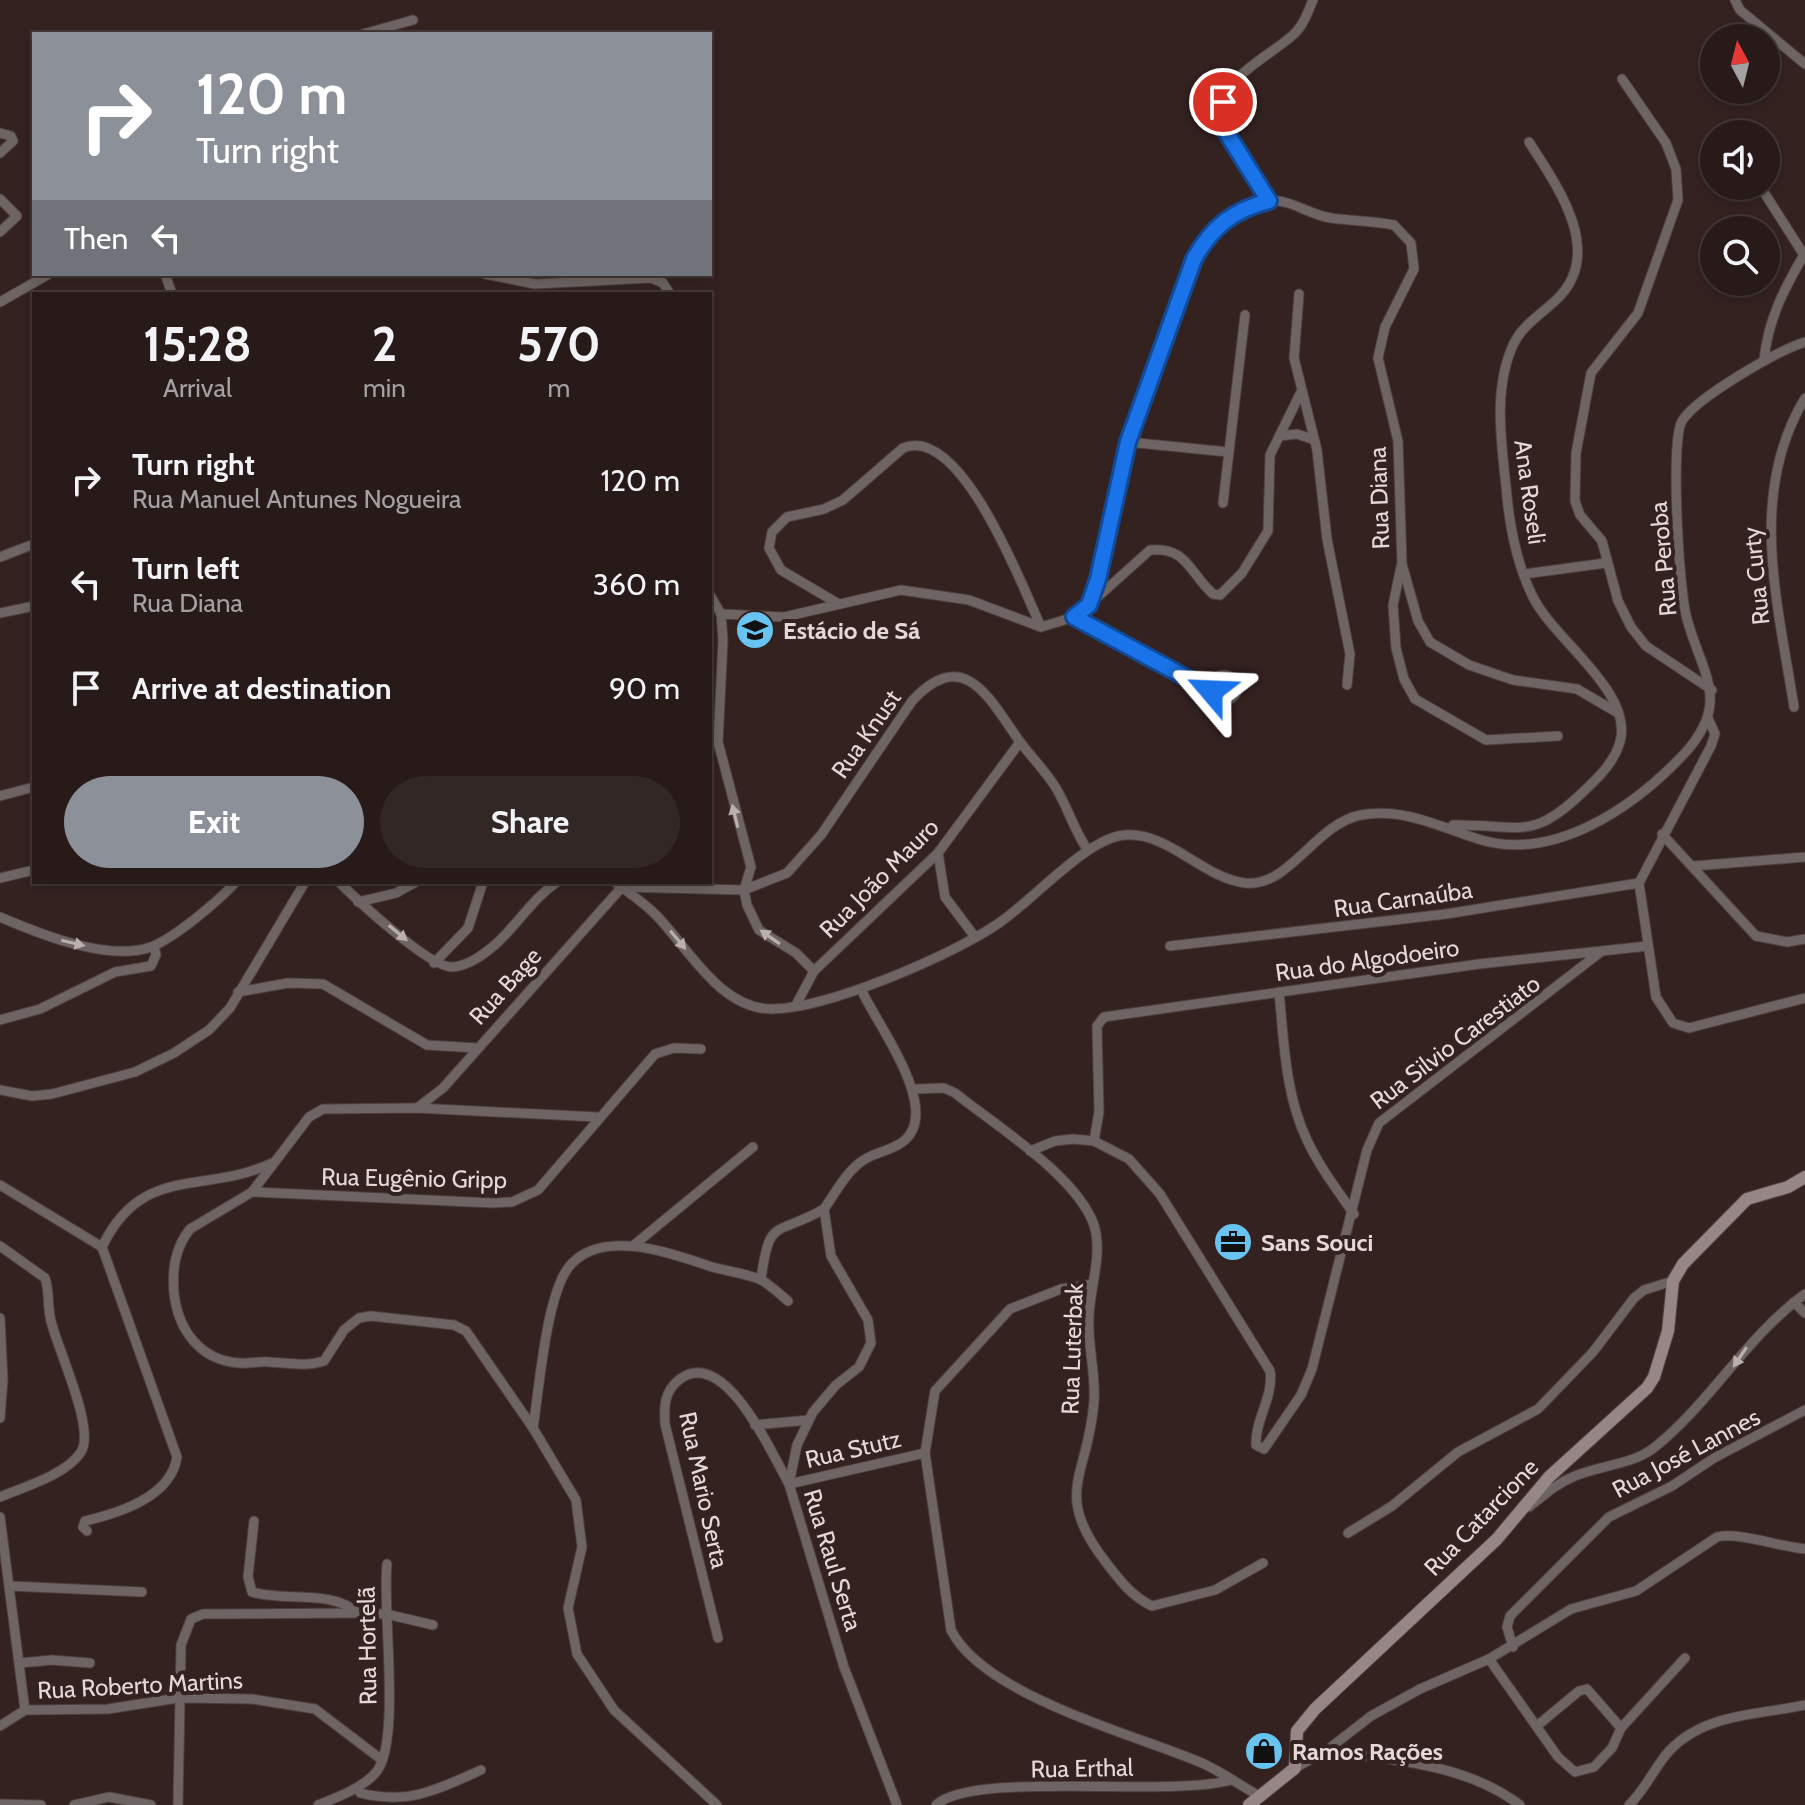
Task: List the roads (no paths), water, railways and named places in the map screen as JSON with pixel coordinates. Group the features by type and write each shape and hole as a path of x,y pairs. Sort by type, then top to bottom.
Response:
{"street":[{"path":"1089,605 1098,579 1128,442 1185,282 1206,236 1237,212 1269,201 1223,127 1221,112 1228,92 1246,70 1297,31 1313,0"},
{"path":"1735,0 1740,10 1805,64"},
{"path":"370,32 413,20"},
{"path":"1622,79 1666,143 1679,184 1667,234 1638,313 1591,373 1576,453 1575,501 1580,515 1602,541 1623,613 1646,646 1693,674 1712,690"},
{"path":"0,133 11,136 13,141 0,153"},
{"name":"Ana Roseli","path":"1529,142 1558,184 1573,222 1575,262 1569,284 1515,342 1502,388 1501,431 1508,513 1524,574 1549,625 1601,681 1618,713"},
{"path":"0,199 12,208 16,218 0,232"},
{"path":"1764,360 1766,339 1777,304 1804,254 1769,200"},
{"name":"Rua Diana","path":"1269,201 1329,218 1394,225 1411,243 1415,255 1414,269 1385,327 1378,358 1398,441 1402,564 1412,605 1430,642 1469,665 1513,680 1577,689 1618,713"},
{"path":"0,302 46,276"},
{"path":"495,276 535,284 651,278 663,283 669,292"},
{"path":"1299,294 1293,341 1300,394 1317,450 1327,539 1350,654 1347,685"},
{"path":"1223,503 1245,315"},
{"name":"Rua Peroba","path":"1446,825 1482,840 1517,845 1563,838 1621,806 1655,780 1691,745 1708,718 1712,690 1684,602 1678,432 1693,408 1764,360 1805,342"},
{"path":"721,614 784,617 901,590 969,600 1041,627 1074,617 1138,558 1150,550 1163,548 1184,557 1213,594 1224,593 1256,554 1268,531 1270,455 1300,394"},
{"name":"Rua Curty","path":"1794,707 1769,520 1777,461 1805,398"},
{"path":"1278,438 1297,434 1312,439"},
{"path":"1128,442 1228,452"},
{"path":"837,603 781,570 769,548 772,532 787,517 824,509 843,500 903,448 915,446 949,462 965,478 989,515 1041,627"},
{"path":"0,557 32,545"},
{"path":"1524,574 1606,563"},
{"path":"1402,564 1393,605 1396,648 1404,679 1415,699 1486,740 1558,736"},
{"path":"712,598 721,614 723,676 714,726 751,867 744,890 752,919 759,930 796,953 814,971"},
{"path":"0,613 32,606"},
{"path":"1074,617 1211,691"},
{"name":"Rua Knust","path":"618,884 744,890 787,873 803,859 912,701 936,680 948,676 966,679 985,691 1054,786 1087,849"},
{"path":"618,884 653,912 713,980 733,996 757,1007 774,1009 861,989 975,937 1040,891 1087,849 1106,840 1138,837 1166,846 1226,878 1255,883 1287,868 1333,825 1353,817 1384,814 1446,825 1517,828 1546,823 1557,817 1607,769 1622,729 1618,713"},
{"path":"1708,718 1713,727 1713,740 1639,883 1656,997 1673,1023 1689,1028 1721,1023 1805,998"},
{"name":"Rua João Mauro","path":"796,1005 814,971 938,853 1020,742"},
{"path":"712,767 722,765"},
{"path":"0,796 32,788"},
{"path":"1662,834 1756,936 1787,942 1805,939"},
{"path":"938,853 945,897 975,937"},
{"path":"1693,866 1805,857"},
{"path":"0,878 32,870"},
{"name":"Rua Carnaúba","path":"1170,946 1432,916 1639,883"},
{"path":"0,917 47,936 92,947 129,950 154,946 222,897 234,884"},
{"path":"0,1090 32,1096 52,1094 135,1072 174,1053 209,1030 237,996 304,884"},
{"path":"341,884 358,902 434,963 454,967 475,960 497,943 531,903 555,884"},
{"path":"358,902 396,893 412,884"},
{"path":"434,963 468,928 482,884"},
{"name":"Rua Bage","path":"417,1108 443,1088 618,884"},
{"path":"0,1020 40,1009 115,972 151,966 156,955 154,946"},
{"name":"Rua do Algodoeiro","path":"1094,1141 1099,1112 1097,1026 1104,1017 1648,946"},
{"name":"Rua Silvio Carestiato","path":"1094,1141 1129,1159 1160,1194 1267,1362 1270,1391 1256,1437 1256,1445 1263,1449 1301,1395 1312,1369 1373,1132 1386,1115 1553,992 1602,951"},
{"path":"237,996 288,983 323,984 419,1042 437,1047 477,1048"},
{"path":"761,1280 766,1245 772,1232 824,1209 856,1166 910,1136 917,1111 914,1089 861,989"},
{"path":"1279,992 1288,1074 1297,1114 1319,1163 1354,1214"},
{"name":"Rua Eugênio Gripp","path":"252,1192 512,1202 538,1190 597,1117 655,1054 674,1048 701,1049"},
{"name":"Rua Luterbak","path":"914,1089 944,1088 955,1093 1056,1173 1092,1220 1096,1238 1089,1329 1094,1404 1074,1498 1084,1531 1122,1584 1152,1606 1215,1590 1263,1563"},
{"path":"597,1117 417,1108 323,1109 309,1117 252,1192 190,1229 177,1252 173,1279 176,1310 185,1333 201,1348 220,1359 239,1363 312,1365 330,1356 344,1330 359,1318 371,1316 454,1325 478,1344 569,1486 580,1514 582,1547 568,1608 577,1654 614,1710 717,1805"},
{"path":"1030,1151 1055,1141 1094,1141"},
{"path":"634,1245 753,1147"},
{"path":"102,1247 121,1214 164,1187 241,1176 272,1163"},
{"path":"1348,1533 1392,1506 1458,1452 1538,1409 1593,1352 1634,1298 1644,1290 1673,1281 1689,1257 1747,1199 1788,1187 1805,1177"},
{"path":"0,1185 102,1247 177,1457 173,1472 155,1491 121,1512 85,1521 83,1527 87,1531"},
{"name":"Rua Raul Serta","path":"824,1209 831,1256 868,1320 871,1343 859,1367 822,1399 809,1420 797,1445 789,1484 844,1667 897,1805"},
{"path":"533,1428 543,1359 566,1272 581,1258 598,1251 634,1245 761,1280 788,1301"},
{"path":"0,1246 45,1278 50,1319 78,1404 84,1440 84,1448 75,1459 0,1497"},
{"name":"Rua Catarcione","path":"1295,1768 1295,1737 1303,1722 1521,1513 1534,1491 1647,1388 1654,1377 1668,1331 1673,1281"},
{"path":"1093,1284 1027,1300 998,1320 935,1391 925,1453 951,1630 958,1645 976,1663 1033,1696 1206,1765 1261,1797"},
{"path":"1521,1513 1574,1476 1635,1458 1657,1446 1733,1368 1756,1337 1805,1294"},
{"path":"1794,1302 1805,1313"},
{"path":"0,1318 0,1418"},
{"name":"Rua Mario Serta","path":"718,1638 671,1456 665,1424 666,1395 688,1374 713,1375 725,1382 755,1425 789,1484"},
{"name":"Rua José Lannes","path":"1513,1647 1507,1627 1510,1616 1609,1517 1672,1486 1714,1458 1805,1410"},
{"path":"755,1425 809,1420"},
{"name":"Rua Stutz","path":"789,1484 925,1453"},
{"path":"0,1517 25,1710 0,1726"},
{"path":"254,1521 248,1577 252,1592 326,1601 350,1607 358,1613"},
{"path":"1249,1805 1295,1768 1326,1751 1371,1716 1420,1689 1513,1647 1571,1609 1619,1598 1643,1587 1724,1535 1805,1549"},
{"name":"Rua Hortelã","path":"382,1760 388,1728 387,1564"},
{"path":"10,1586 142,1592"},
{"path":"178,1805 178,1698 182,1638 196,1616 386,1614 433,1625"},
{"path":"1489,1659 1558,1757 1575,1772 1586,1771 1600,1762 1621,1728 1685,1658"},
{"path":"20,1663 45,1660 90,1663"},
{"path":"1538,1725 1579,1691 1587,1689 1621,1728"},
{"name":"Rua Roberto Martins","path":"25,1710 108,1709 178,1698 252,1699 304,1705 325,1714 382,1760"},
{"path":"1629,1805 1669,1751 1686,1735 1709,1723 1805,1705"},
{"path":"1326,1751 1457,1772 1502,1791 1520,1805"},
{"path":"318,1805 358,1790 382,1760"},
{"path":"358,1790 382,1802 405,1802 481,1770"},
{"name":"Rua Erthal","path":"936,1805 957,1794 996,1789 1191,1787 1231,1780"},
{"path":"355,1804 358,1790"},
{"path":"74,1805 122,1798 151,1805"},
{"path":"0,1804 41,1805"}],"place":[{"name":"Estácio de Sá","path":"755,630"},
{"name":"Sans Souci","path":"1233,1242"},
{"name":"Ramos Rações","path":"1264,1751"}]}
